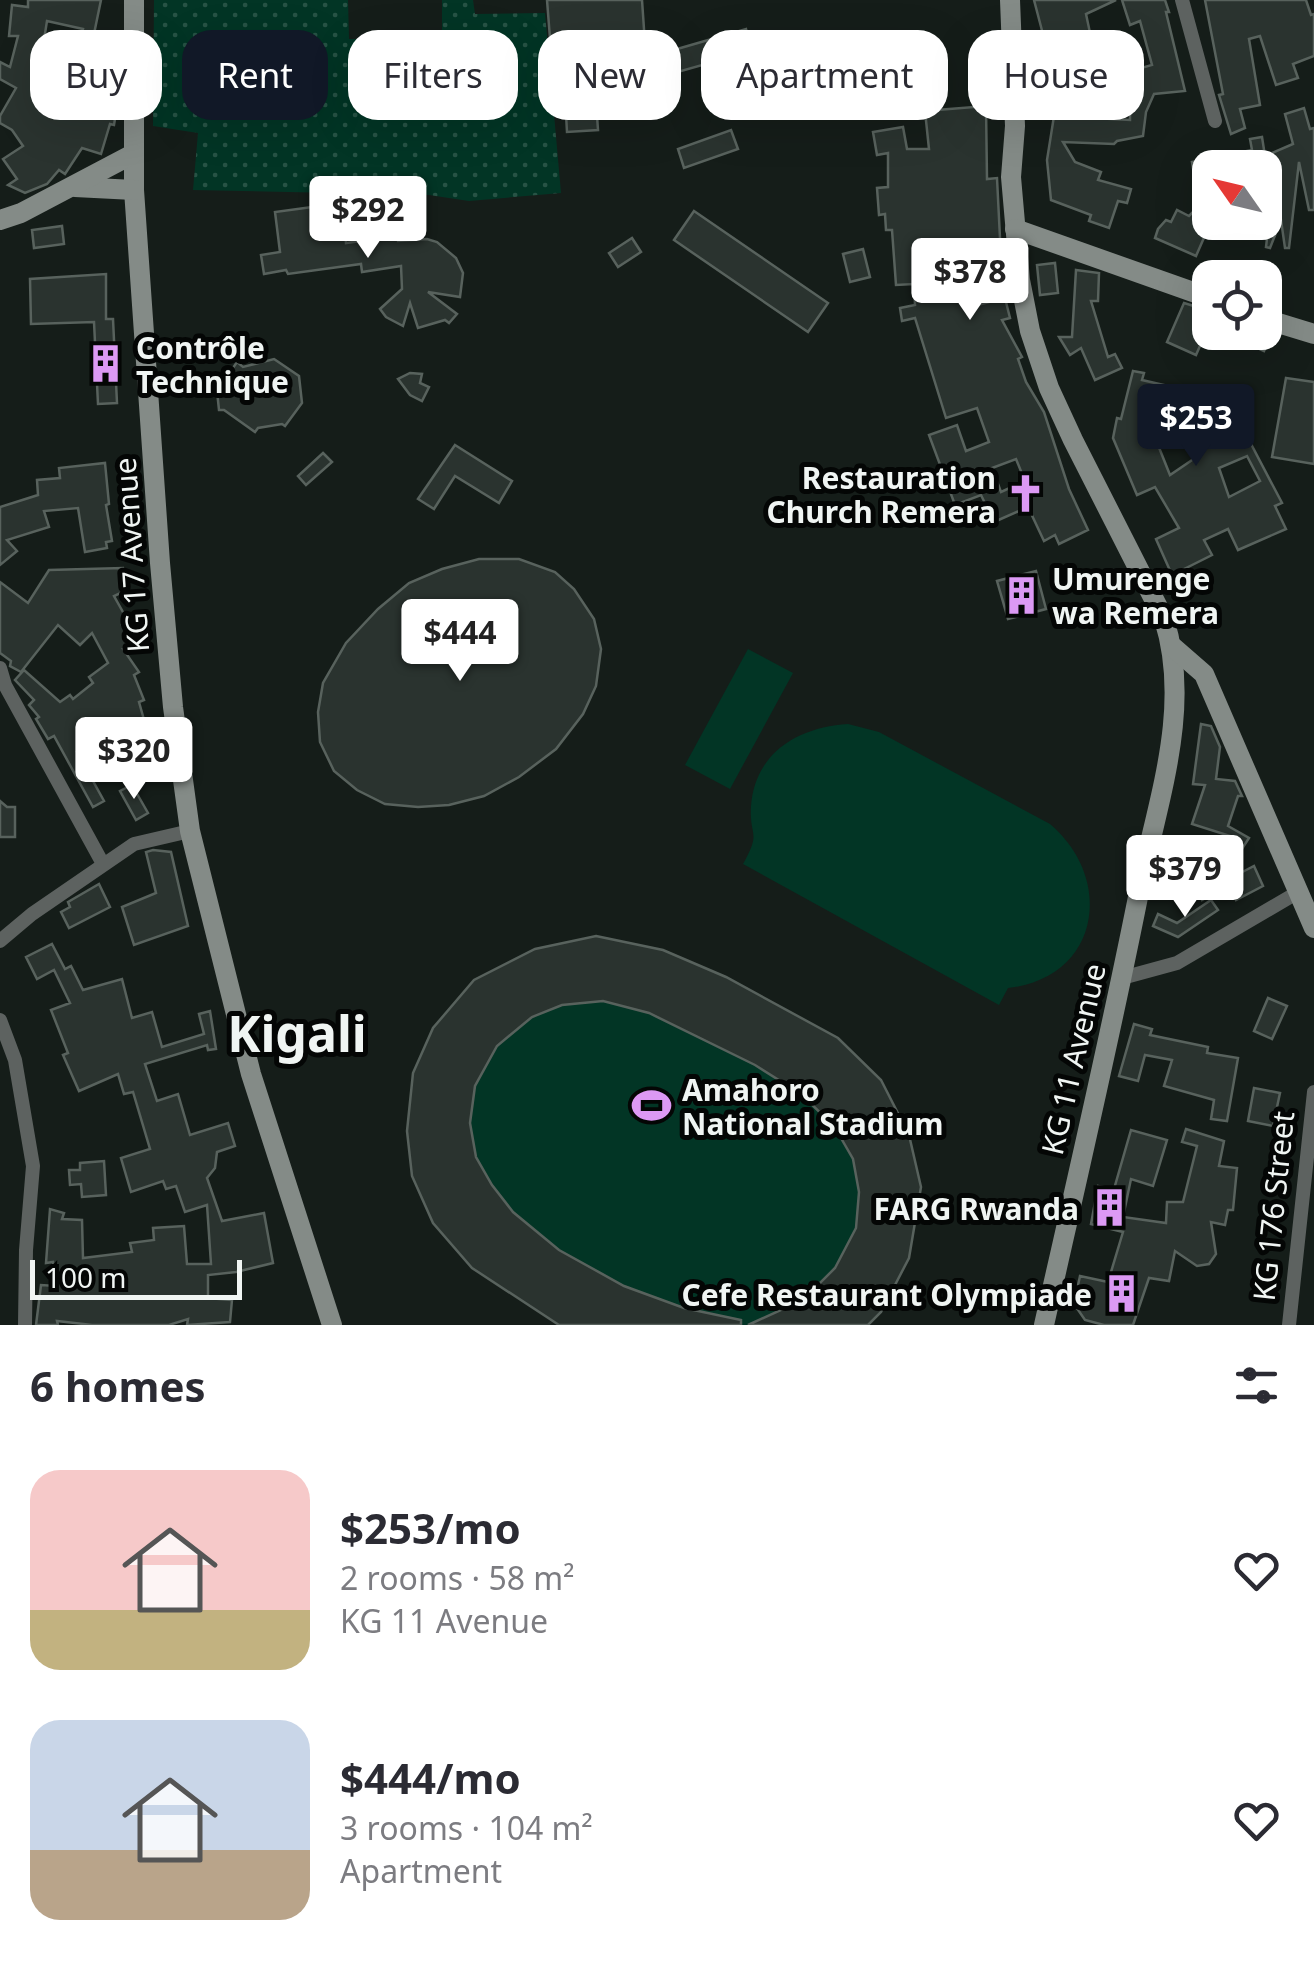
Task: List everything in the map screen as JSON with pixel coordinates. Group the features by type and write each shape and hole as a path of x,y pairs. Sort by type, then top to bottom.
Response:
{"street":[{"name":"KG 17 Avenue","path":"134,0 134,190 160,563 173,707 190,830 251,1074 332,1325"},
{"name":"KG 11 Avenue","path":"1010,0 1015,126 1011,177 1020,280 1030,330 1049,388 1164,619 1177,692 1174,725 1122,978 1044,1325"},
{"path":"1182,0 1215,121"},
{"path":"0,220 22,214 133,154"},
{"path":"73,186 134,190"},
{"path":"1015,229 1192,292"},
{"path":"1282,324 1314,334"},
{"path":"1172,647 1204,674 1314,928"},
{"path":"0,668 2,684 103,864"},
{"path":"0,940 134,844 190,830"},
{"path":"1122,978 1177,964 1300,891"},
{"path":"0,1020 15,1060 32,1166 25,1325"},
{"name":"KG 176 Street","path":"1289,1325 1314,1092"}],"green space":[{"path":"154,0 348,0 348,120 518,120 518,30 442,30 442,0 473,0 475,14 545,13 547,30 538,30 538,120 555,120 561,193 469,201 429,195 193,190 198,133 153,126 153,120 162,120 162,30 154,30"},
{"path":"748,649 793,673 730,789 685,765"},
{"path":"848,724 879,732 1050,824 1071,846 1084,871 1090,897 1088,923 1079,946 1063,966 1039,980 1008,988 999,1005 743,864 753,839 754,787 771,757 813,730"},
{"name":"Amahoro National Stadium","path":"596,937 663,950 726,977 838,1038 881,1080 909,1135 921,1187 909,1258 881,1312 868,1325 559,1325 472,1268 433,1223 412,1176 407,1131 413,1073 433,1028 474,980"}],"building":[{"path":"28,0 101,0 95,30 47,21 46,30 30,30 30,120 115,120 101,154 82,148 65,174 59,170 47,184 25,193 8,185 17,179 3,159 23,146 12,130 0,123 16,88 0,79 0,62 10,67 18,36 9,36 12,5 28,7"},
{"path":"547,0 642,0 644,30 549,30"},
{"path":"1034,0 1116,0 1086,14 1089,30 1042,30"},
{"path":"1122,0 1165,0 1185,91 1154,94 1146,112 1143,136 1114,144 1063,142 1075,162 1101,172 1098,180 1131,189 1127,203 1118,201 1109,228 1089,221 1091,215 1051,200 1047,160 1053,120 1144,120 1144,67 1152,65 1140,21 1130,25"},
{"path":"1205,0 1306,0 1311,15 1314,14 1314,56 1293,64 1298,78 1276,85 1260,36 1249,39 1260,105 1240,109 1245,128 1231,134 1219,95 1223,94"},
{"path":"701,42 701,65 681,71 681,48"},
{"path":"968,107 968,120 986,120 987,179 997,178 1001,258 939,260 941,285 969,284 970,307 1005,298 1010,318 1002,320 1022,357 1018,359 1026,382 1044,412 1069,489 1088,530 1059,544 1055,535 1044,541 1028,507 994,522 981,495 955,505 929,435 957,425 966,451 989,442 977,408 946,418 915,318 902,321 900,308 915,305 914,284 896,285 892,230 886,230 885,214 879,215 877,188 888,187 888,153 877,155 873,132 903,127 907,149 929,149 926,120 948,120 948,109","holes":["1016,459 1025,481 1001,492 992,468"]},
{"path":"1304,108 1310,129 1314,128 1314,210 1309,210 1299,162 1289,248 1285,248 1282,227 1279,150 1293,144 1285,114"},
{"path":"566,120 597,120 598,130 567,132"},
{"path":"731,130 738,149 684,168 678,149"},
{"path":"1262,137 1264,150 1252,150 1250,139"},
{"path":"342,203 346,243 397,236 398,241 427,239 456,258 463,273 460,297 428,292 457,314 449,323 445,320 418,328 410,303 403,326 386,317 380,309 402,289 401,266 362,272 361,264 264,274 261,255 280,252 275,212"},
{"path":"1177,210 1189,216 1192,213 1192,240 1203,240 1196,256 1155,238 1158,229 1166,220 1171,222"},
{"path":"694,211 828,303 808,332 674,240"},
{"path":"62,226 64,244 34,248 32,230"},
{"path":"632,238 641,252 618,267 609,253"},
{"path":"863,249 870,277 850,282 843,254"},
{"path":"1055,263 1058,293 1040,295 1037,265"},
{"path":"1076,270 1099,273 1098,301 1091,301 1108,357 1115,354 1122,368 1095,380 1081,348 1070,355 1059,337 1072,337"},
{"name":"Contrôle Technique","path":"106,274 106,319 113,319 117,403 98,404 94,322 31,324 30,279"},
{"path":"1184,303 1192,305 1192,350 1198,350 1196,355 1167,342"},
{"path":"274,359 299,376 302,403 285,426 258,428 255,432 219,410 217,391 237,362 243,367"},
{"path":"1133,371 1144,373 1142,380 1238,402 1250,442 1282,503 1275,506 1286,529 1238,550 1228,529 1204,540 1212,555 1172,575 1156,539 1179,528 1155,487 1137,495 1113,438 1117,418 1121,419","holes":["1160,409 1198,418 1195,458 1170,475 1156,440","1247,456 1260,481 1229,497 1219,468"]},
{"path":"410,373 422,374 420,383 429,387 422,401 410,395 398,379"},
{"path":"1286,378 1314,382 1314,464 1272,457"},
{"path":"455,445 512,481 499,503 455,476 434,509 418,499"},
{"path":"323,453 332,462 306,485 298,476"},
{"path":"105,463 112,541 106,542 107,548 85,552 78,508 44,511 49,527 7,540 17,551 0,565 0,507 38,495 37,480 60,478 59,468"},
{"path":"479,559 519,559 555,572 574,589 594,619 601,649 596,686 583,714 556,749 519,777 484,796 449,805 385,804 357,790 334,771 320,742 318,712 323,683 346,643 409,583"},
{"path":"123,568 127,590 114,596 128,621 122,625 132,644 123,649 139,672 134,675 144,700 139,702 148,734 135,737 141,761 117,767 111,743 77,752 104,801 93,807 54,736 48,739 36,719 39,717 29,705 34,700 15,680 24,670 60,702 70,695 73,699 93,683 89,677 108,663 92,633 80,645 58,625 21,672 10,666 11,661 0,653 0,582 28,603 49,570"},
{"name":"Umurenge wa Remera","path":"1036,571 1046,609 1008,619 997,581"},
{"path":"1201,724 1211,726 1220,747 1216,779 1235,781 1242,796 1238,796 1228,826 1249,838 1213,894 1202,900 1193,881 1207,874 1230,836 1192,824 1205,785 1193,784"},
{"path":"132,785 148,813 136,820 120,791"},
{"path":"0,801 15,807 15,837 0,837"},
{"path":"146,852 171,852 188,926 134,945 122,907 156,893"},
{"path":"1254,866 1263,886 1236,900 1227,880"},
{"path":"99,884 110,907 69,928 61,912 70,907 68,902"},
{"path":"1211,900 1218,910 1178,937 1153,926 1158,914 1177,923"},
{"path":"596,936 663,950 726,977 838,1038 881,1080 909,1135 921,1187 909,1258 881,1312 868,1325 748,1325 803,1300 835,1268 856,1228 859,1192 853,1159 834,1126 801,1094 755,1065 649,1013 603,1001 562,1005 532,1017 497,1046 475,1086 470,1123 476,1157 513,1212 559,1250 624,1286 684,1308 741,1320 741,1325 559,1325 472,1268 433,1223 412,1176 407,1131 413,1073 433,1028 474,980 535,949"},
{"path":"52,944 65,969 71,966 83,990 122,979 132,1018 152,1012 162,1047 204,1034 199,1014 210,1011 216,1049 208,1050 207,1045 145,1064 157,1101 178,1094 190,1135 228,1123 235,1146 217,1152 215,1168 207,1178 222,1221 264,1213 273,1263 208,1275 208,1298 232,1300 230,1322 187,1325 188,1319 169,1325 92,1325 57,1321 58,1325 36,1325 41,1285 56,1286 53,1262 46,1263 50,1209 64,1213 62,1219 82,1220 83,1258 132,1252 130,1243 154,1240 153,1228 184,1226 187,1264 211,1264 207,1205 185,1212 176,1186 166,1189 163,1181 131,1192 121,1158 150,1149 133,1092 124,1094 118,1074 79,1091 63,1055 68,1053 51,1010 70,1003 54,970 37,979 26,957"},
{"path":"1268,998 1287,1006 1272,1039 1254,1031"},
{"path":"1134,1024 1152,1029 1150,1035 1208,1047 1207,1053 1238,1058 1227,1121 1211,1119 1214,1100 1164,1086 1172,1060 1145,1055 1138,1081 1119,1076"},
{"path":"1254,1088 1280,1093 1273,1126 1248,1121"},
{"path":"1186,1129 1224,1141 1219,1166 1237,1168 1233,1210 1228,1210 1225,1225 1211,1222 1216,1254 1209,1264 1197,1266 1175,1251 1169,1281 1149,1278 1133,1325 1104,1325 1085,1320 1074,1304 1080,1276 1108,1282 1123,1232 1091,1224 1098,1186 1114,1189 1131,1130 1167,1140 1153,1186 1131,1179 1123,1217 1166,1223 1167,1202 1183,1202 1197,1146 1182,1142"},
{"path":"104,1161 106,1195 82,1197 81,1184 70,1185 69,1170 80,1170 80,1163"}],"place":[{"name":"Contrôle Technique","path":"106,364"},
{"name":"Restauration Church Remera","path":"1026,494"},
{"name":"Umurenge wa Remera","path":"1022,595"},
{"name":"Amahoro National Stadium","path":"652,1106"},
{"name":"FARG Rwanda","path":"1109,1208"},
{"name":"Cefe Restaurant Olympiade","path":"1122,1294"}],"district":[{"name":"Kigali","path":"297,1033"}]}
